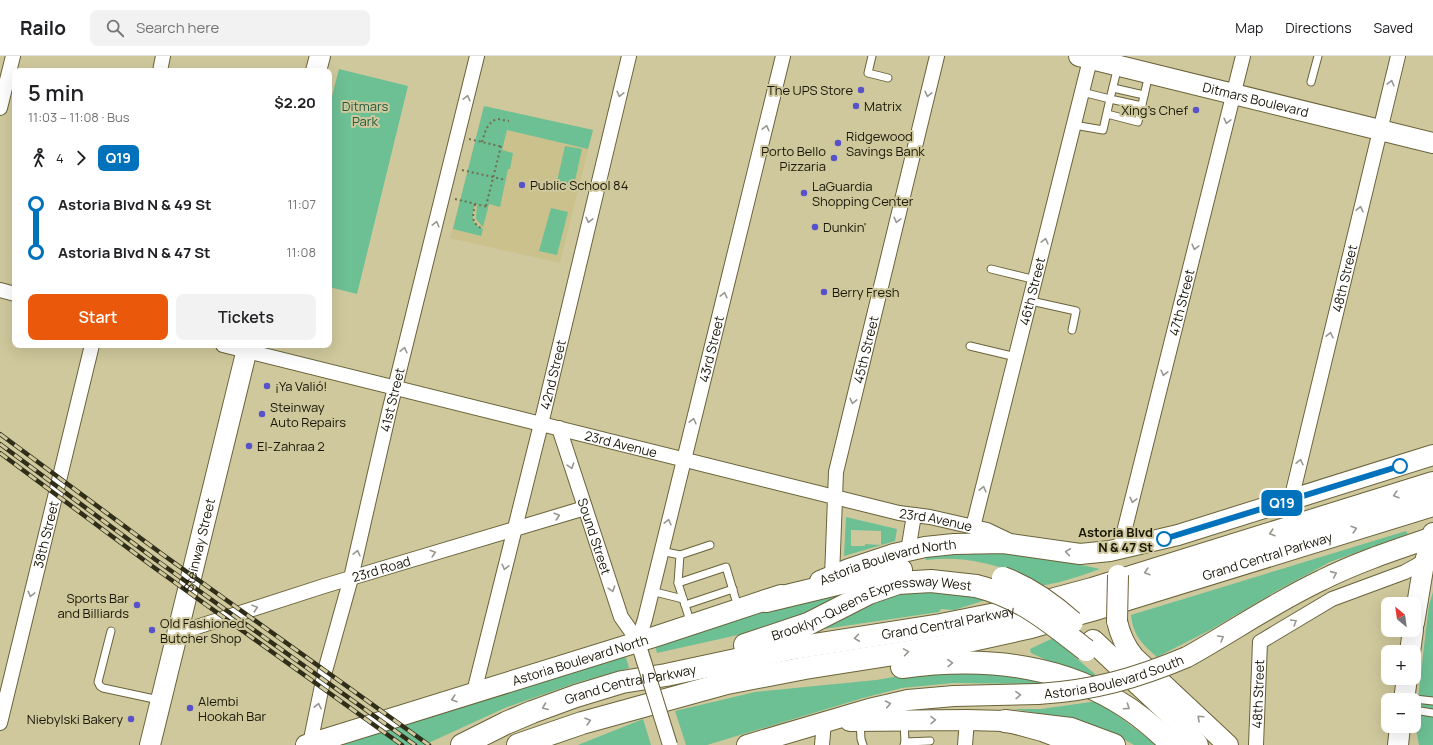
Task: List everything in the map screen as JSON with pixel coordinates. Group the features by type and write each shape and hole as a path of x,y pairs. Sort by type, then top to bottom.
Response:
{"highway":[{"name":"Grand Central Parkway","path":"462,745 532,712 569,698 622,682 666,675 811,645 948,624 1006,612 1092,589 1433,483"},
{"name":"Grand Central Parkway","path":"518,745 582,723 727,683 805,668 945,646 1031,628 1433,505"},
{"path":"766,600 896,570 946,567 982,580"},
{"name":"Brooklyn-Queens Expressway West","path":"622,682 664,666 744,645 795,629 869,593 894,585 909,582 982,580 997,591 1021,603 1089,645 1134,690 1197,745"},
{"path":"662,702 730,694 808,680 918,665 956,662 1003,664 1050,672 1103,693 1138,715 1172,745"},
{"path":"1005,721 1071,729 1114,745"}],"main road":[{"path":"317,68 320,56"},
{"name":"Ditmars Boulevard","path":"1087,57 1118,66 1433,143"},
{"name":"Steinway Street","path":"150,745 248,348"},
{"name":"Astoria Boulevard North","path":"308,744 474,692 640,647 691,625 832,577 880,558 940,545 970,543 1018,545 1080,554 1100,552 1178,535 1433,455"},
{"path":"1417,597 1432,536"},
{"name":"Astoria Boulevard South","path":"747,745 869,709 908,700 954,696 1038,694 1080,690 1125,680 1187,657 1284,600 1322,580 1370,559 1432,536"},
{"path":"1120,548 1117,621 1122,639 1134,657 1228,745"},
{"path":"824,722 904,720 1005,721 1042,731 1079,745"},
{"path":"1398,745 1399,733"}],"street":[{"path":"0,108 13,56"},
{"path":"161,68 163,56"},
{"name":"41st Street","path":"308,744 325,671 351,578 395,388 477,56"},
{"name":"42nd Street","path":"474,692 541,424 629,56"},
{"name":"43rd Street","path":"640,647 651,591 683,459 784,56"},
{"name":"45th Street","path":"832,577 834,497 838,465 937,56"},
{"name":"47th Street","path":"1120,548 1243,56"},
{"name":"48th Street","path":"1291,500 1398,56"},
{"name":"46th Street","path":"973,527 1074,125 1082,92 1087,57"},
{"path":"0,290 12,293"},
{"name":"38th Street","path":"0,723 91,348"},
{"name":"23rd Avenue","path":"248,348 395,388 834,497 899,513 930,517 987,530 1018,545"},
{"name":"Sound Street","path":"559,428 621,617 640,647"},
{"name":"23rd Road","path":"178,633 351,578 585,508"},
{"path":"908,551 914,514"},
{"name":"48th Street","path":"1256,745 1260,642 1332,599 1405,572 1425,561"},
{"path":"640,647 670,745"},
{"path":"965,745 967,720"},
{"path":"822,745 824,722"}],"lane":[{"path":"872,56 868,73 888,78"},
{"path":"1311,82 1318,56"},
{"path":"1074,125 1103,130 1118,66"},
{"path":"1107,114 1138,122 1149,73"},
{"path":"1113,88 1144,95"},
{"path":"1082,92 1142,106"},
{"path":"991,269 1036,280"},
{"path":"1031,301 1076,311 1072,330"},
{"path":"970,346 1016,358"},
{"path":"661,551 680,555 710,545"},
{"path":"680,555 678,583 691,625"},
{"path":"678,583 694,580 726,567 739,609"},
{"path":"651,591 684,602 700,599 733,589"},
{"path":"111,631 98,682 100,686 103,688 161,701"},
{"path":"1421,700 1433,701"},
{"path":"1421,711 1433,713"},
{"path":"904,720 904,744 930,741"},
{"path":"860,721 863,745"}],"path":[{"path":"482,142 486,129 492,121 498,119 510,122"},
{"path":"454,199 487,207 493,177 502,147 469,139"},
{"path":"461,170 506,180"},
{"path":"475,204 473,215 474,222 477,226 483,229"}],"shaded area":[{"name":"Public School 84","path":"484,106 593,130 560,263 450,238"}],"green space":[{"name":"Ditmars Park","path":"339,69 408,86 357,294 332,288 332,96"},
{"path":"484,106 593,130 588,149 507,130 502,150 513,153 500,207 489,204 483,227 476,219 477,204 475,204 474,208 474,222 483,229 481,236 453,229"},
{"path":"565,146 582,149 573,190 556,186"},
{"path":"551,208 568,212 557,255 539,251"},
{"path":"846,517 897,529 895,541 844,556","holes":["851,530 881,531 881,545 865,544 865,546 851,546"]},
{"path":"1406,531 1408,534 1330,562 1278,590 1212,629 1157,657 1147,648 1136,634 1131,615"},
{"path":"1005,551 1045,557 1100,569 1056,583 1041,585 1019,574 985,563 950,559 926,560 925,555"},
{"path":"870,580 858,589 778,624 751,632 657,653 655,645"},
{"path":"934,591 989,599 954,610 941,609 939,612 810,631 864,605 896,594"},
{"path":"1433,592 1433,745 1419,745 1417,733 1421,733 1421,693 1419,693 1420,685 1421,685 1429,605"},
{"path":"1053,638 1111,689 1031,653 1030,649"},
{"path":"625,654 629,668 576,683 507,707 424,745 332,745"},
{"path":"1003,669 1056,682 1037,684 953,683 902,688 863,698 707,745 686,745 675,711 755,692 876,680 936,670"},
{"path":"1098,701 1157,745 1134,745 1107,730 1061,717 1013,709 1041,709"},
{"path":"643,719 651,745 578,745"}],"railway":[{"path":"0,434 162,554 429,745"},
{"path":"0,444 156,560 415,745"},
{"path":"0,453 152,566 402,745"}],"bus line":[{"name":"Q19","path":"1164,539 1400,466"}],"place":[{"name":"The UPS Store","path":"861,90"},
{"name":"Matrix","path":"856,106"},
{"name":"Xing's Chef","path":"1196,110"},
{"name":"Ridgewood Savings Bank","path":"838,143"},
{"name":"Porto Bello Pizzaria","path":"834,158"},
{"name":"Public School 84","path":"522,185"},
{"name":"LaGuardia Shopping Center","path":"804,193"},
{"name":"Dunkin'","path":"815,227"},
{"name":"Berry Fresh","path":"824,292"},
{"name":"¡Ya Valió!","path":"267,386"},
{"name":"Steinway Auto Repairs","path":"262,414"},
{"name":"El-Zahraa 2","path":"249,446"},
{"name":"Astoria Blvd N & 47 St","path":"1164,539"},
{"name":"Sports Bar and Billiards","path":"137,605"},
{"name":"Old Fashioned Butcher Shop","path":"152,630"},
{"name":"Alembi Hookah Bar","path":"190,708"},
{"name":"Niebylski Bakery","path":"131,719"}]}
